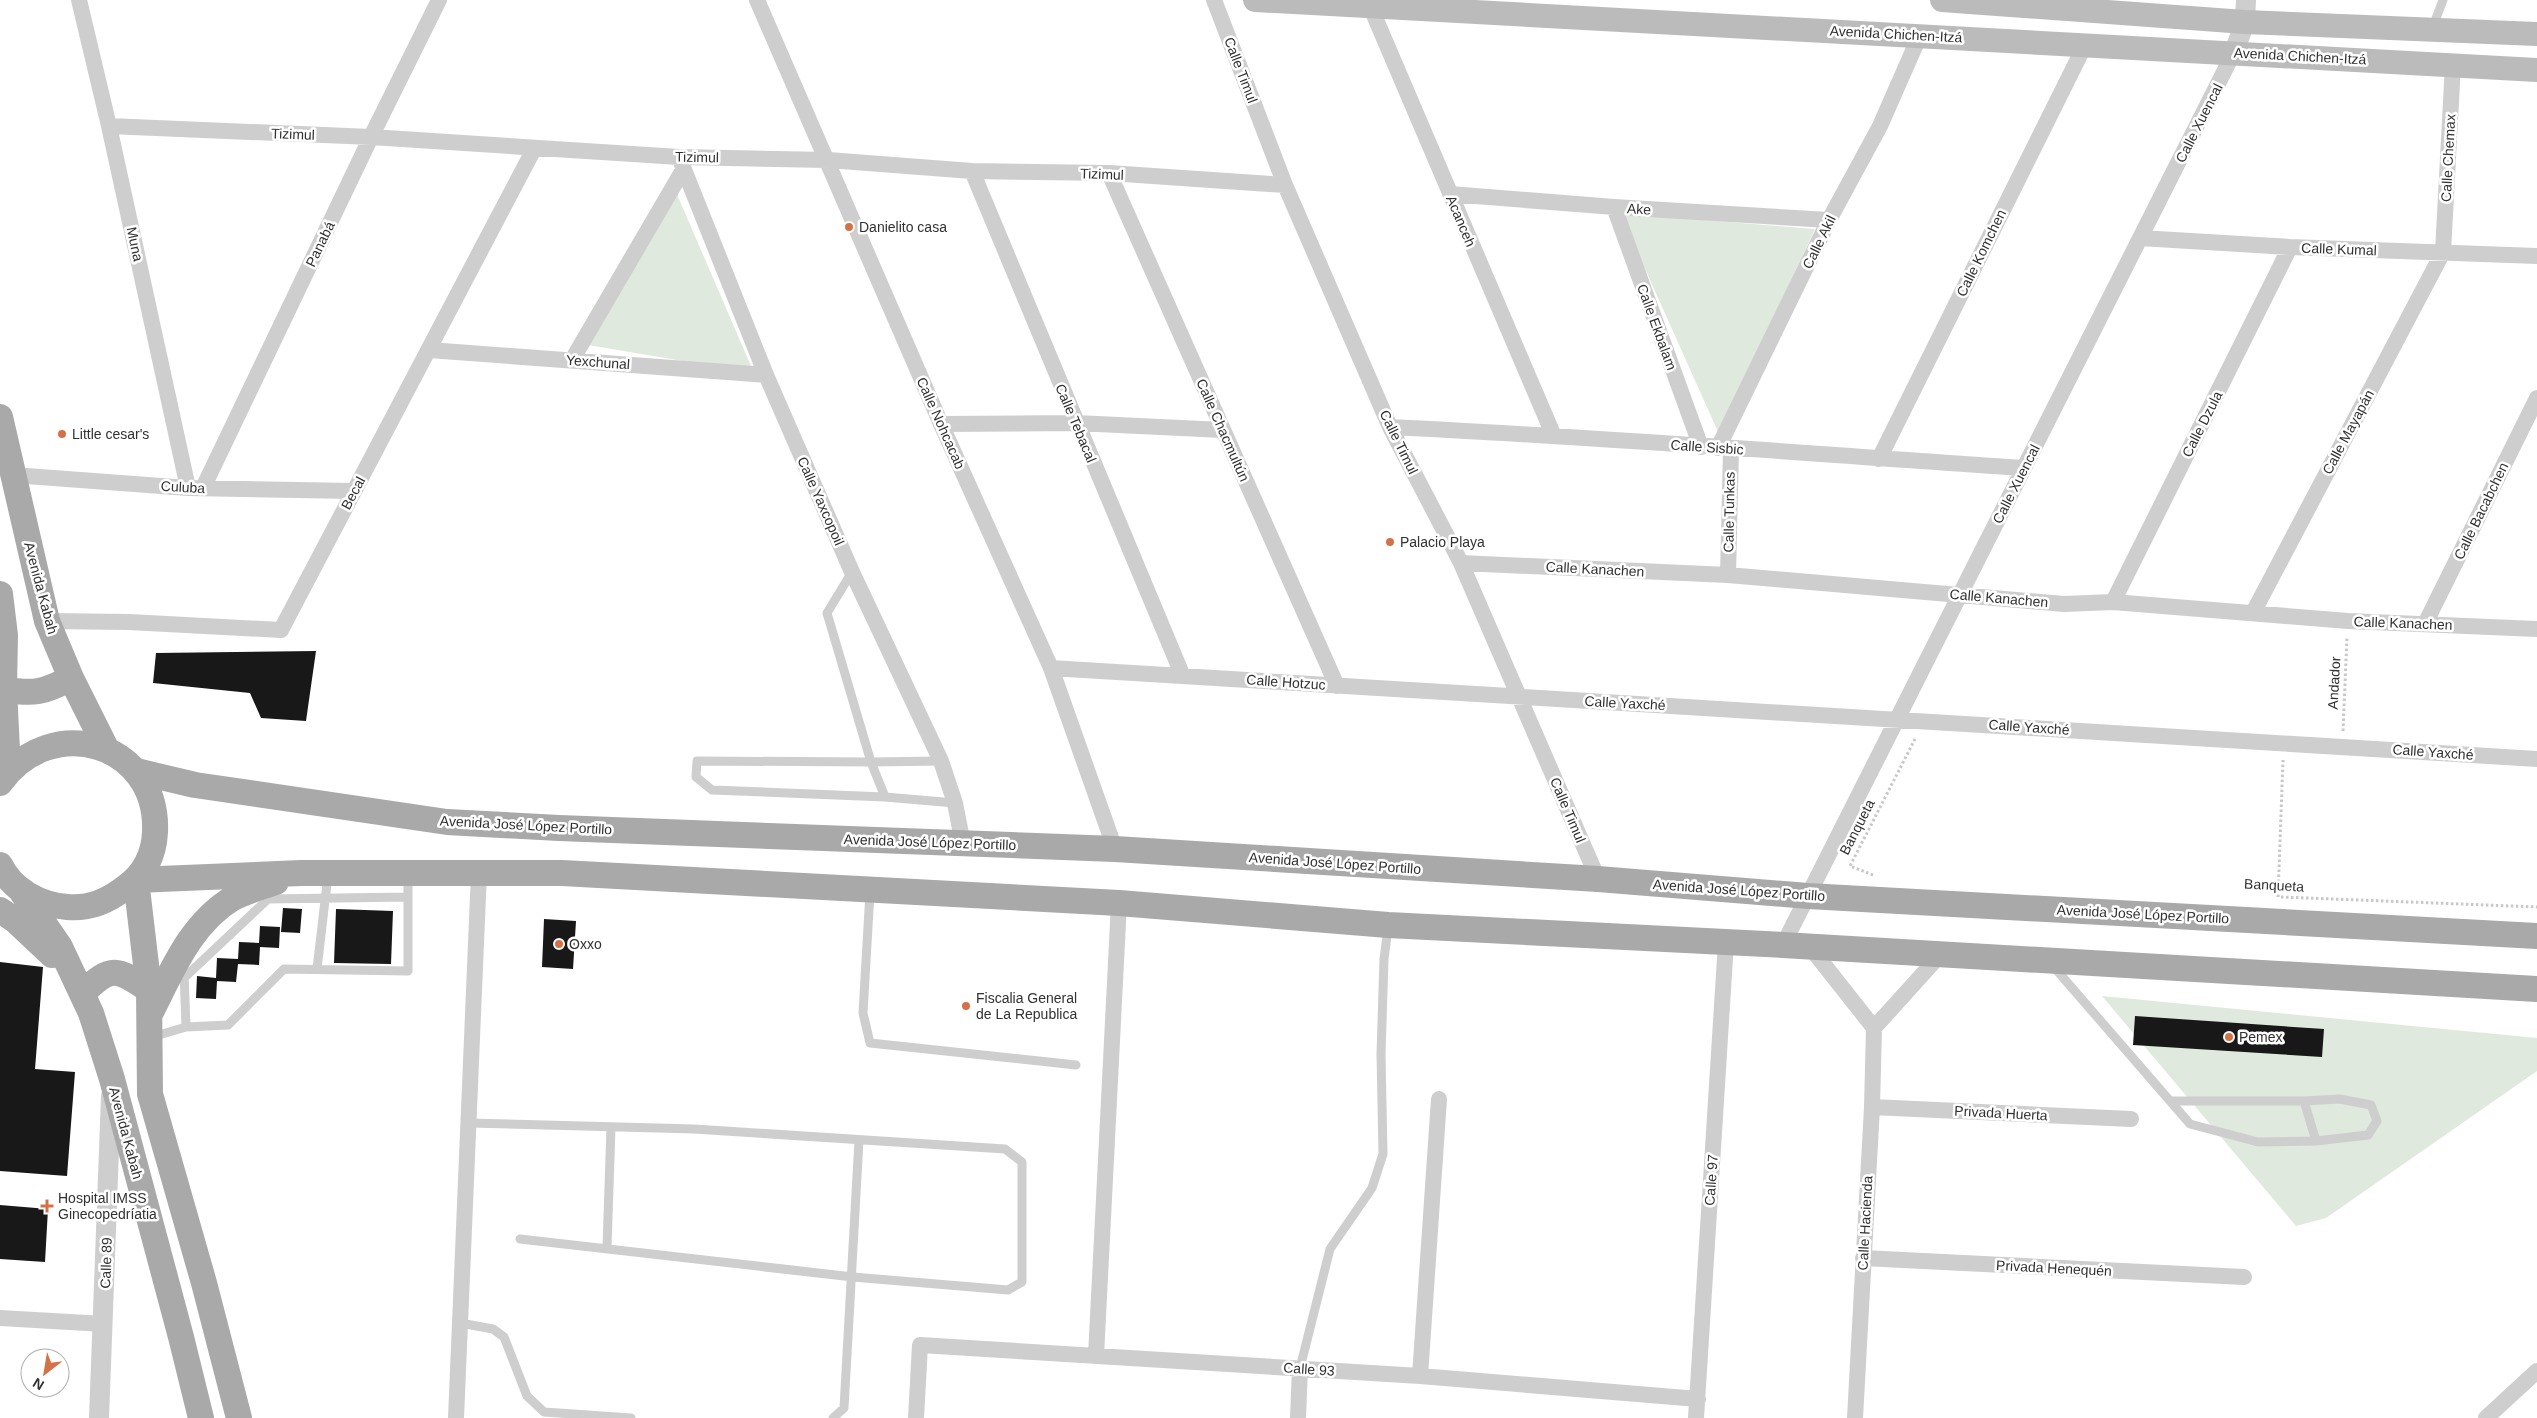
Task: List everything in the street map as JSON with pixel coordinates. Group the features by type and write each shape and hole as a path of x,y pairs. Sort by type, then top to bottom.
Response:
{"main road":[{"name":"Avenida Chichen-Itzá","path":"1255,0 1371,8 1920,35 2084,47 2234,52 2537,70"},
{"path":"1942,0 2245,11 2432,29 2537,34"},
{"name":"Avenida Kabah","path":"0,417 47,621 71,678 108,750"},
{"path":"0,594 3,640 4,777"},
{"path":"4,689 26,694 49,690 71,678"},
{"path":"1,870 22,892 50,905 81,908 111,899 136,880 149,861 154,842 155,817 149,792 136,771 108,750 72,742 37,749 4,777"},
{"name":"Avenida José López Portillo","path":"136,771 195,785 447,822 1115,849 1598,879 1808,896 2537,936"},
{"path":"136,880 301,873 327,886 408,886 479,872 562,873 1119,903 1388,925 1783,945 2537,989"},
{"path":"149,1027 183,949 195,931 215,911 234,897 267,892 301,873"},
{"path":"136,880 149,990 150,1094 204,1283 239,1418"},
{"name":"Avenida Kabah","path":"22,892 60,947 78,984 112,1079 201,1418"},
{"path":"0,910 16,920 78,984 112,972 133,979 149,990"}],"street":[{"name":"Muna","path":"79,0 195,488"},
{"name":"Panabá","path":"195,488 439,0"},
{"name":"Calle Nohcacab","path":"757,0 941,424 1051,668 1115,849"},
{"name":"Calle Timul","path":"1214,0 1285,185 1390,427 1461,563 1598,879"},
{"name":"Acanceh","path":"1371,8 1553,434"},
{"name":"Calle Xuencal","path":"1783,945 2234,52 2245,11"},
{"name":"Calle Akil","path":"1724,449 1829,220 1880,126 1920,35"},
{"name":"Calle Komchen","path":"1879,458 2084,47"},
{"name":"Calle Chemax","path":"2443,252 2453,64"},
{"name":"Tizimul","path":"109,126 371,137 534,149 681,164 828,160 972,171 1109,173 1285,185"},
{"name":"Becal","path":"47,621 130,622 281,630 534,149"},
{"path":"572,360 681,164"},
{"name":"Calle Yaxcopoil","path":"681,164 766,376 852,572 941,762 955,803 964,844"},
{"name":"Calle Tebacal","path":"972,171 1182,674"},
{"name":"Calle Chacmultún","path":"1109,173 1338,686"},
{"name":"Ake","path":"1450,194 1614,207 1829,220"},
{"name":"Calle Ekbalam","path":"1614,207 1701,447"},
{"name":"Calle Kumal","path":"2140,238 2290,247 2537,256"},
{"name":"Calle Dzula","path":"2113,602 2290,247"},
{"name":"Calle Mayapán","path":"2254,612 2443,252"},
{"name":"Yexchunal","path":"429,350 766,376"},
{"name":"Calle Bacabchen","path":"2424,624 2537,398"},
{"path":"941,424 1076,423 1223,430"},
{"name":"Calle Sisbic","path":"1390,427 1553,434 1724,449 2024,468"},
{"name":"Calle Tunkas","path":"1724,449 1728,575"},
{"name":"Culuba","path":"13,475 195,488 354,491"},
{"name":"Calle Kanachen","path":"1461,563 1728,575 2064,604 2113,602 2348,621 2537,629"},
{"name":"Calle Hotzuc","path":"1051,668 1182,674 1521,698"},
{"name":"Calle Yaxché","path":"1521,698 1898,718 2537,759"},
{"path":"456,1418 479,872"},
{"path":"1096,1356 1119,903"},
{"name":"Calle 97","path":"1696,1418 1726,942"},
{"path":"1810,947 1874,1028 1940,955"},
{"name":"Calle Hacienda","path":"1854,1418 1872,1107 1874,1028"},
{"name":"Calle 89","path":"99,1418 112,1079"},
{"path":"1420,1376 1439,1099"},
{"name":"Privada Huerta","path":"1872,1107 2131,1118"},
{"name":"Privada Henequén","path":"1863,1258 2244,1277"},
{"path":"0,1318 104,1324"},
{"name":"Calle 93","path":"916,1418 920,1345 1420,1376 1698,1399"},
{"path":"1298,1418 1300,1368"},
{"path":"2486,1418 2537,1371"}],"lane":[{"path":"2432,29 2443,0"},
{"path":"852,572 826,613 871,762 885,797"},
{"path":"941,762 696,761 696,777 712,790 885,797 955,803"},
{"path":"184,978 267,892 327,886 317,969"},
{"path":"149,1027 228,1025 284,969 408,971 408,886"},
{"path":"870,889 863,1013 870,1043 1076,1065"},
{"path":"1300,1368 1330,1249 1372,1188 1383,1154 1381,1054 1384,959 1388,925"},
{"path":"183,949 186,1027"},
{"path":"2048,960 2170,1101 2190,1124 2258,1142 2316,1141 2368,1135 2377,1121 2371,1105 2340,1099 2304,1101 2170,1101"},
{"path":"2304,1101 2316,1141"},
{"path":"469,1123 694,1129 1005,1149 1022,1162 1022,1282 1008,1290 853,1278 520,1238"},
{"path":"607,1247 611,1127"},
{"path":"833,1418 844,1408 853,1278 859,1140"},
{"path":"460,1323 493,1329 504,1337 527,1396 544,1412 631,1418"}],"path":[{"name":"Andador","path":"2342,746 2348,621"},
{"name":"Banqueta","path":"1879,877 1850,866 1916,738"},
{"path":"2278,897 2283,757 2292,757"},
{"name":"Banqueta","path":"2268,896 2537,907"}],"shaded area":[{"path":"676,192 754,373 588,345"},
{"path":"1620,213 1815,229 1719,434"},
{"path":"2102,996 2537,1038 2537,1071 2326,1218 2296,1226"}],"building":[{"path":"316,651 306,721 261,718 250,693 153,683 156,653"},
{"path":"283,908 302,909 300,933 281,932"},
{"path":"336,909 393,911 391,964 334,963"},
{"name":"Oxxo","path":"544,919 576,921 573,969 542,967"},
{"path":"260,926 280,927 279,948 260,947 259,965 238,964 236,982 217,981 216,999 196,998 197,976 216,978 217,958 238,959 239,942 259,943"},
{"path":"0,962 43,967 35,1069 75,1072 67,1176 0,1171"},
{"name":"Pemex","path":"2135,1016 2324,1029 2322,1057 2133,1045"},
{"path":"0,1205 48,1209 45,1262 0,1259"}],"place":[{"name":"Danielito casa","path":"849,227"},
{"name":"Little cesar's","path":"62,434"},
{"name":"Palacio Playa","path":"1390,542"},
{"name":"Oxxo","path":"559,944"},
{"name":"Fiscalia General de La Republica","path":"966,1006"},
{"name":"Pemex","path":"2229,1037"},
{"name":"Hospital IMSS Ginecopedríatia","path":"47,1206"}]}
